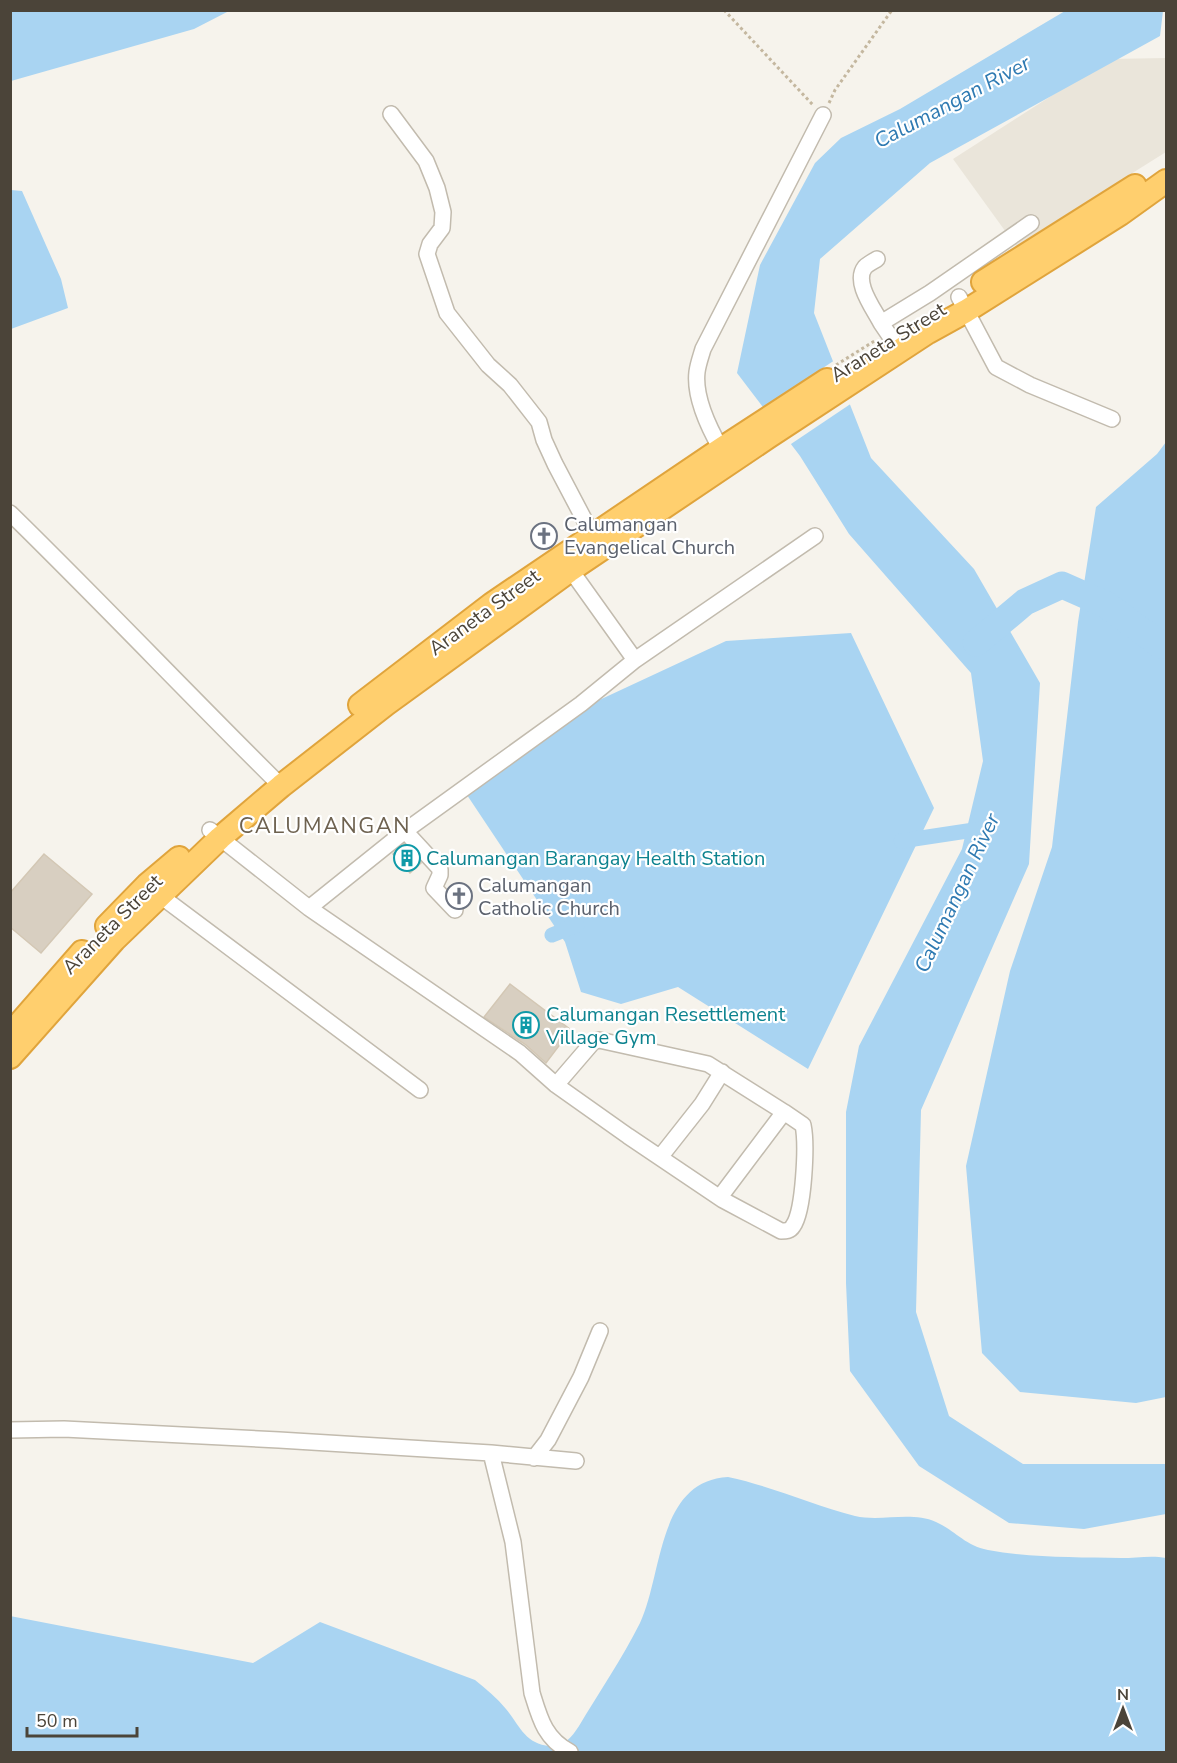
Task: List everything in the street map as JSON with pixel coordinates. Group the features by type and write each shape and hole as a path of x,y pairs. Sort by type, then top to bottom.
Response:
{"highway":[{"name":"Araneta Street","path":"597,543 721,449 764,430 850,374 891,338 963,304 1164,178"},
{"path":"10,1057 114,940 154,890 215,834 270,774 386,704 566,564 764,430"},
{"name":"Araneta Street","path":"10,1033 48,988 103,930 154,890"}],"street":[{"path":"391,114 426,161 437,188 443,212 442,228 430,244 427,254 447,314 488,365 510,385 539,422 551,456 597,543"},
{"path":"721,449 711,433 699,392 697,374 703,349 823,115"},
{"path":"877,259 865,267 861,275 862,285 891,338 930,293 1031,223"},
{"path":"963,304 990,360 996,367 1030,385 1112,419"},
{"path":"10,513 270,774"},
{"path":"309,908 405,831 581,704 635,660 815,536"},
{"path":"566,564 635,660"},
{"path":"405,831 440,869 440,875 434,888 455,910"},
{"path":"215,834 309,908 520,1053 556,1085 628,1136 720,1197 781,1231 793,1228 797,1219 804,1179 803,1125 722,1072 697,1061 599,1040 593,1042 556,1085"},
{"path":"154,890 420,1090"},
{"path":"661,1156 702,1104 722,1072"},
{"path":"720,1197 784,1112"},
{"path":"534,1458 548,1440 582,1377 600,1331"},
{"path":"10,1430 64,1429 491,1453 576,1461"},
{"path":"491,1453 513,1542 532,1694 549,1735 557,1746 570,1752"}],"path":[{"path":"724,10 823,115 835,90 892,10"}],"shaded area":[{"path":"1166,58 1166,152 1016,246 953,159 1109,59"}],"water":[{"path":"11,10 229,11 194,29 11,81"},
{"name":"Calumangan River","path":"1065,11 1163,11 1160,36 930,163 820,259 814,313 871,458 974,569 1040,683 1029,864 921,1110 916,1312 949,1416 1023,1464 1166,1464 1166,1514 1084,1529 1009,1523 919,1466 850,1371 846,1283 846,1112 859,1046 962,849 983,761 971,673 849,534 800,456 737,373 760,265 815,163 841,138 900,109"},
{"path":"11,190 22,191 61,279 68,308 11,329"},
{"path":"1166,442 1166,1397 1136,1403 1020,1392 982,1353 966,1166 1010,971 1052,847 1078,622 1096,507 1157,454"},
{"path":"851,633 934,808 808,1069 678,987 621,1004 581,992 565,942 467,795 595,702 726,641"},
{"path":"728,1477 855,1516 926,1519 936,1522 973,1545 988,1550 1054,1557 1166,1558 1166,1752 11,1752 10,1616 253,1663 320,1622 475,1680 503,1705 529,1738 542,1745 560,1745 570,1738 579,1726 640,1623 666,1533 675,1512 688,1495 705,1482"}],"pier":[{"path":"835,360 852,403 788,446 761,409"}],"building":[{"name":"Calumangan Barangay Health Station","path":"404,844 421,863 410,873 393,854"},
{"path":"44,854 92,894 41,953 10,927 10,893"},
{"name":"Calumangan Resettlement Village Gym","path":"510,984 571,1030 546,1063 526,1045 484,1017"}],"waterway":[{"path":"976,643 1025,602 1062,585 1105,604 1161,645 1166,644"},
{"name":"Calumangan River","path":"901,841 987,828"},
{"path":"552,935 577,925"}],"place":[{"name":"Calumangan Evangelical Church","path":"544,536"},
{"name":"Calumangan Barangay Health Station","path":"407,858"},
{"name":"Calumangan Catholic Church","path":"459,896"},
{"name":"Calumangan Resettlement Village Gym","path":"526,1025"}],"district":[{"name":"CALUMANGAN","path":"325,825"}]}
